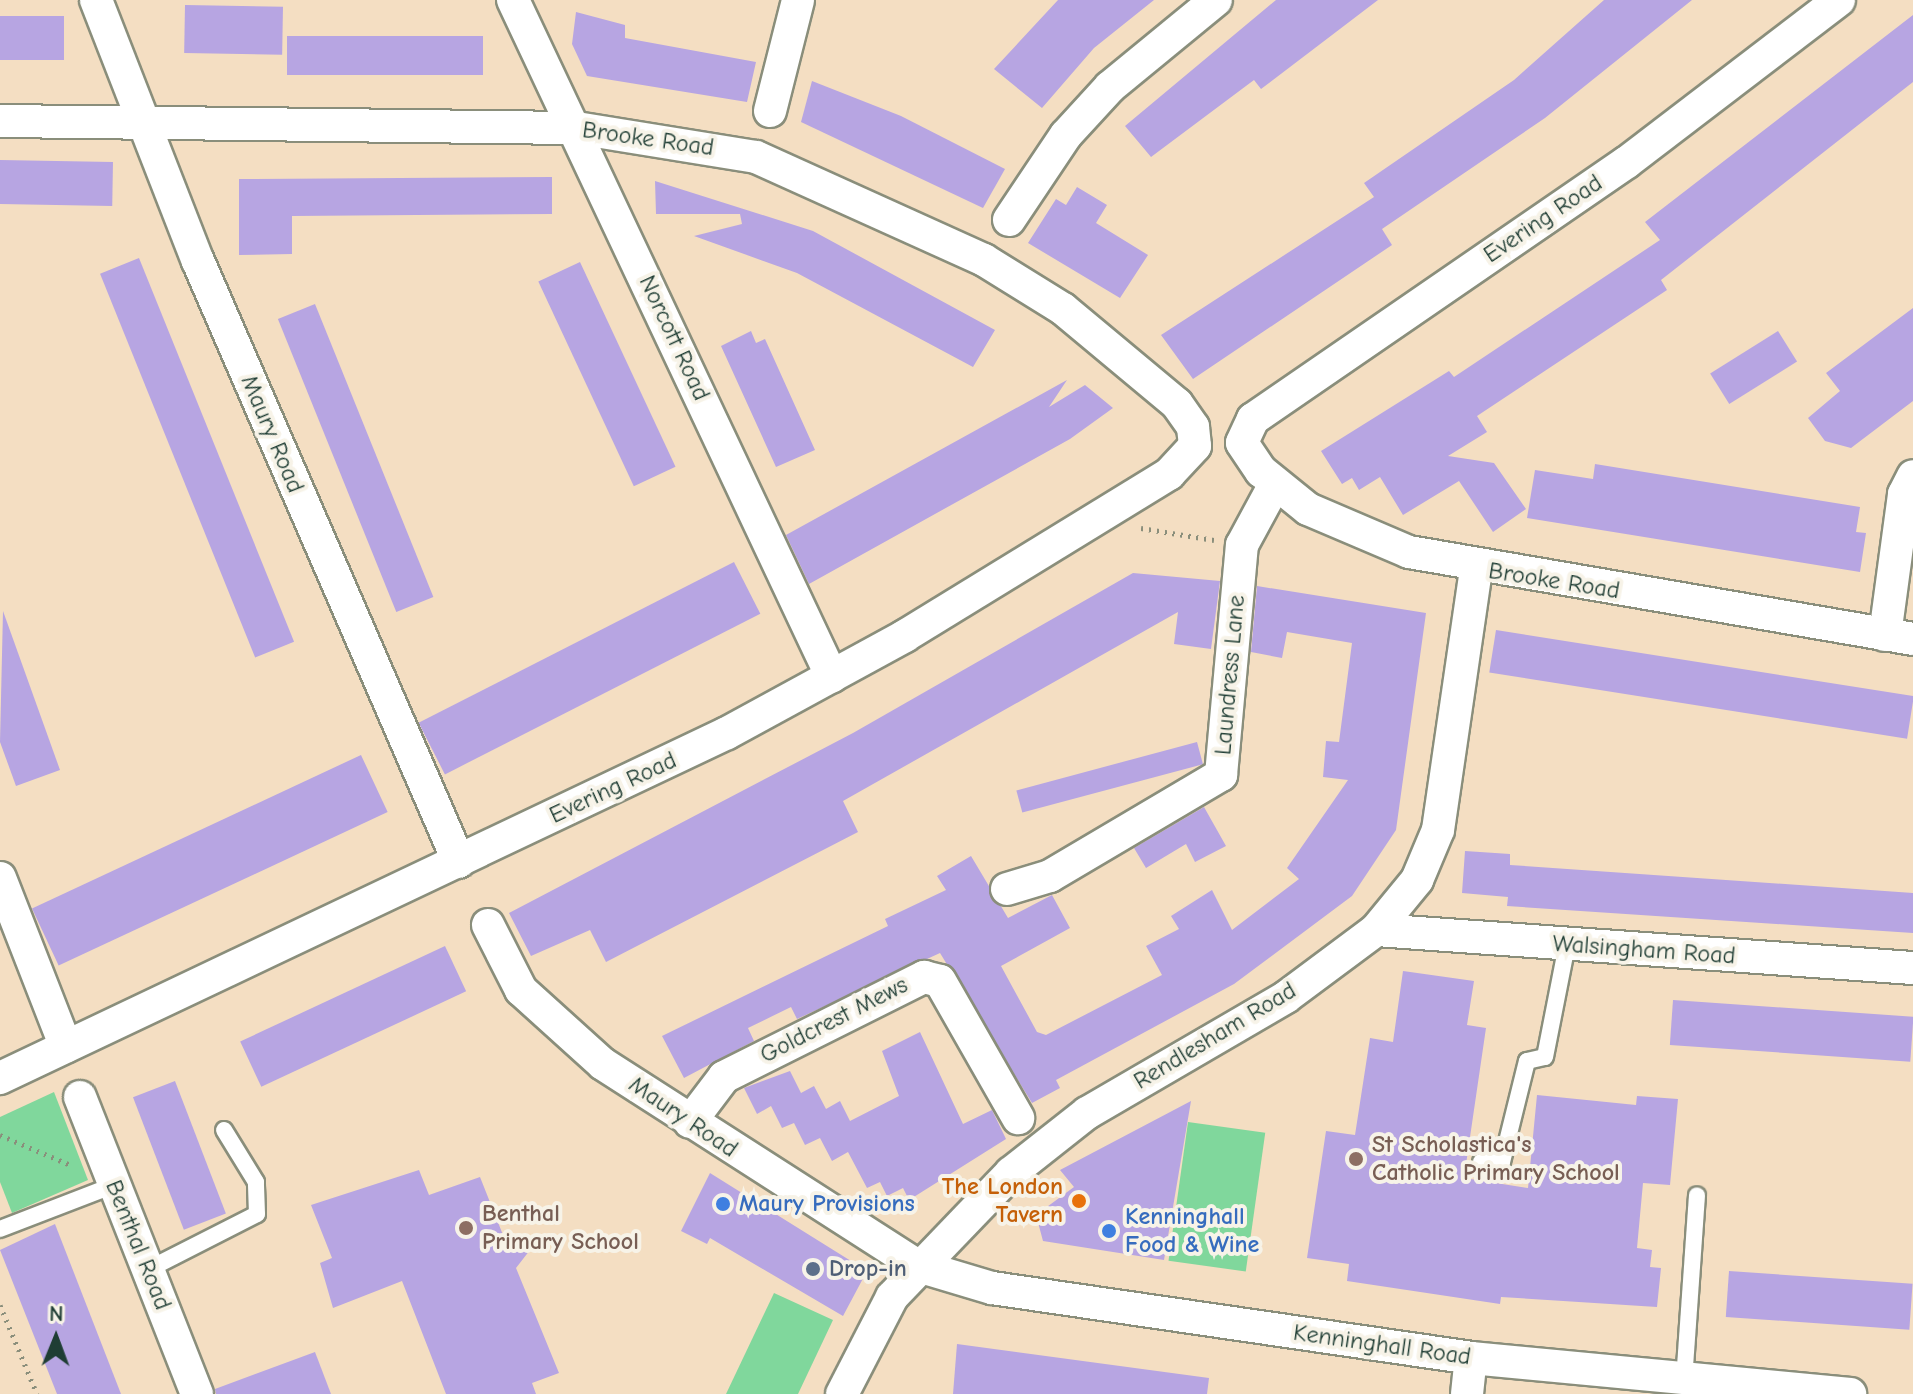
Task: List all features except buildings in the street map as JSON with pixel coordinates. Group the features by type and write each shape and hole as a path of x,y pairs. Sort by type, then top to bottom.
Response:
{"street":[{"name":"Maury Road","path":"96,0 144,121 459,862"},
{"name":"Norcott Road","path":"513,0 577,128 832,677"},
{"path":"770,111 798,0"},
{"path":"1009,220 1066,135 1110,87 1216,0"},
{"name":"Evering Road","path":"1243,432 1627,162 1839,0"},
{"name":"Brooke Road","path":"0,121 577,128 756,157 984,260 1134,362 1185,414 1195,446"},
{"name":"Brooke Road","path":"1243,432 1244,452 1275,484 1331,522 1476,569 1899,637"},
{"name":"Evering Road","path":"0,1078 459,862 832,677 1185,463 1195,446"},
{"path":"1899,637 1904,494 1913,476"},
{"name":"Laundress Lane","path":"1007,889 1050,876 1221,775 1242,545 1275,484"},
{"name":"Rendlesham Road","path":"842,1394 869,1335 918,1266 1011,1173 1087,1113 1274,1004 1376,930 1417,880 1438,830 1476,569"},
{"path":"0,878 66,1047"},
{"name":"Maury Road","path":"488,925 521,990 603,1064 918,1266"},
{"name":"Walsingham Road","path":"1376,930 1913,968"},
{"name":"Goldcrest Mews","path":"690,1122 724,1077 924,977 940,981 1018,1118"},
{"name":"Benthal Road","path":"80,1097 197,1394"},
{"name":"Kenninghall Road","path":"918,1266 992,1288 1471,1358 1796,1392 1850,1394"},
{"path":"1467,1394 1471,1358"}],"lane":[{"path":"1481,1162 1502,1162 1527,1061 1545,1057 1567,945"},
{"path":"149,1269 257,1214 256,1182 224,1130"},
{"path":"0,1229 114,1185"},
{"path":"1684,1381 1697,1195"}],"path":[{"path":"1108,511 1127,526 1154,528 1242,545"},
{"path":"0,1135 114,1185"},
{"path":"0,1305 37,1394"}],"green space":[{"path":"54,1092 88,1180 12,1213 0,1182 0,1117"},
{"path":"1188,1122 1265,1133 1246,1271 1169,1261"},
{"path":"774,1293 833,1320 798,1394 726,1394"}],"place":[{"name":"St Scholastica's Catholic Primary School","path":"1356,1159"},
{"name":"The London Tavern","path":"1079,1201"},
{"name":"Maury Provisions","path":"723,1204"},
{"name":"Benthal Primary School","path":"466,1228"},
{"name":"Kenninghall Food & Wine","path":"1109,1231"},
{"name":"Drop-in","path":"813,1269"}]}
